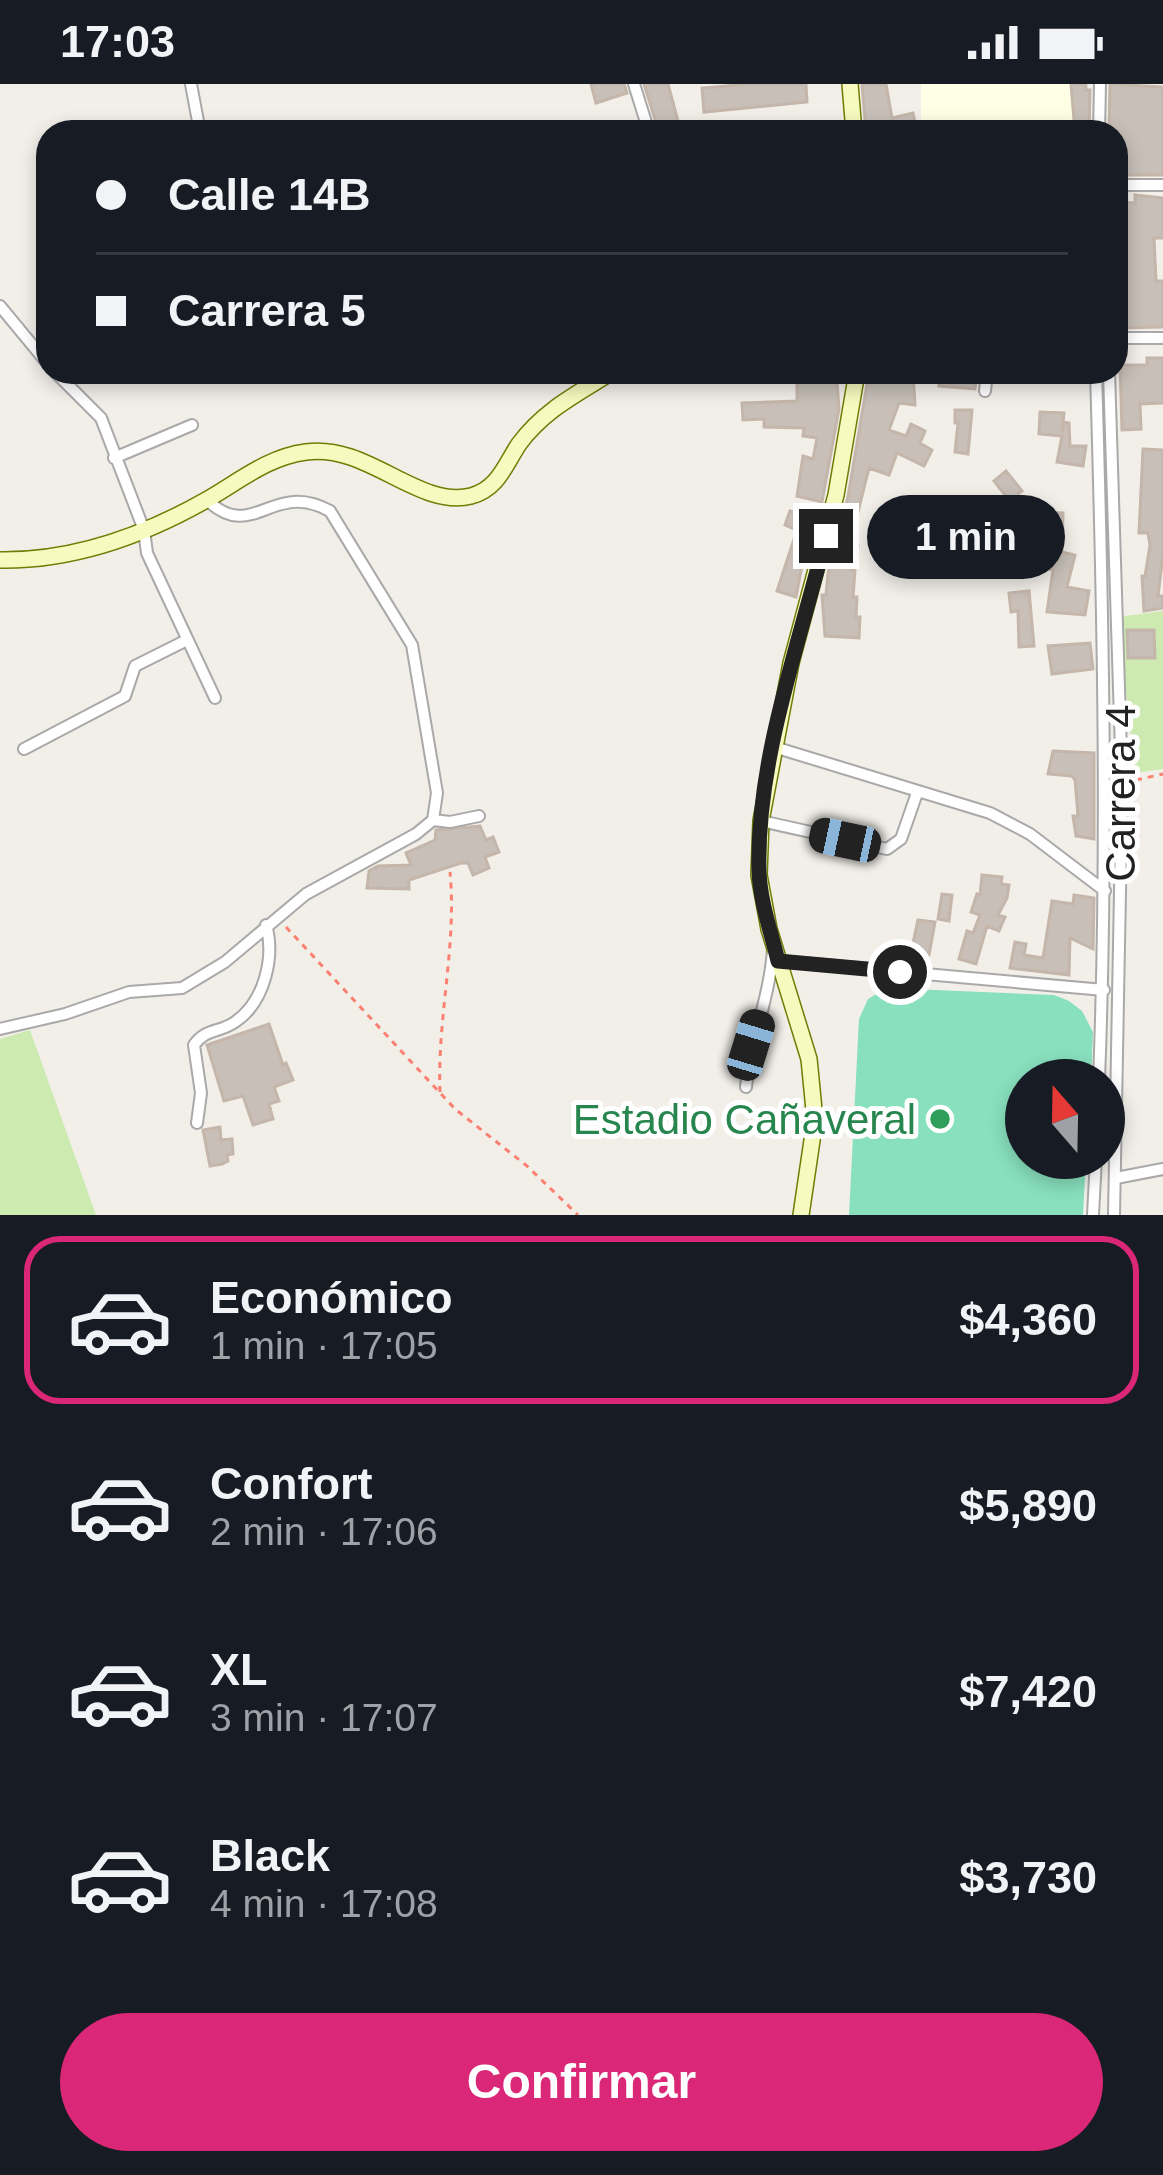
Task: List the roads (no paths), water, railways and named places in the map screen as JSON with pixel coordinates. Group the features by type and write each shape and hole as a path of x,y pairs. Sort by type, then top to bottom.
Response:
{"main road":[{"path":"850,84 853,120"},
{"path":"0,560 98,548 207,500 282,457 328,450 349,453 429,491 470,496 496,482 518,445 548,410 592,384"},
{"path":"801,1215 814,1120 809,1059 778,961 759,875 760,821 791,663 840,476 855,384"}],"street":[{"path":"191,84 198,120"},
{"path":"634,84 645,120"},
{"path":"1099,120 1100,84"},
{"path":"1128,185 1163,185"},
{"path":"0,306 36,350"},
{"path":"1128,338 1163,338"},
{"path":"67,384 101,418 144,530 146,554 215,698"},
{"path":"985,392 986,384"},
{"name":"Carrera 4","path":"1096,384 1105,679 1100,1059"},
{"name":"Carrera 4","path":"1109,384 1122,784 1117,1059"},
{"path":"115,458 192,425"},
{"path":"0,1029 129,992 182,988 225,962 306,894 433,820 437,793 412,645 330,511 313,501 296,499 236,518 223,515 207,500"},
{"path":"24,748 125,696 136,666 187,640"},
{"path":"774,747 990,813 1030,834 1105,891"},
{"path":"760,821 887,849 901,839 917,793"},
{"path":"433,820 450,822 479,815"},
{"path":"197,1123 201,1093 194,1045 203,1033 235,1023 256,997 272,960 271,921"},
{"path":"746,1087 773,941"},
{"path":"778,961 1118,991"},
{"path":"1125,1176 1163,1169"},
{"path":"1094,1215 1095,1179"},
{"name":"Carrera 4","path":"1114,1215 1116,1179"}],"place":[{"name":"Estadio Cañaveral","path":"940,1119"}]}
